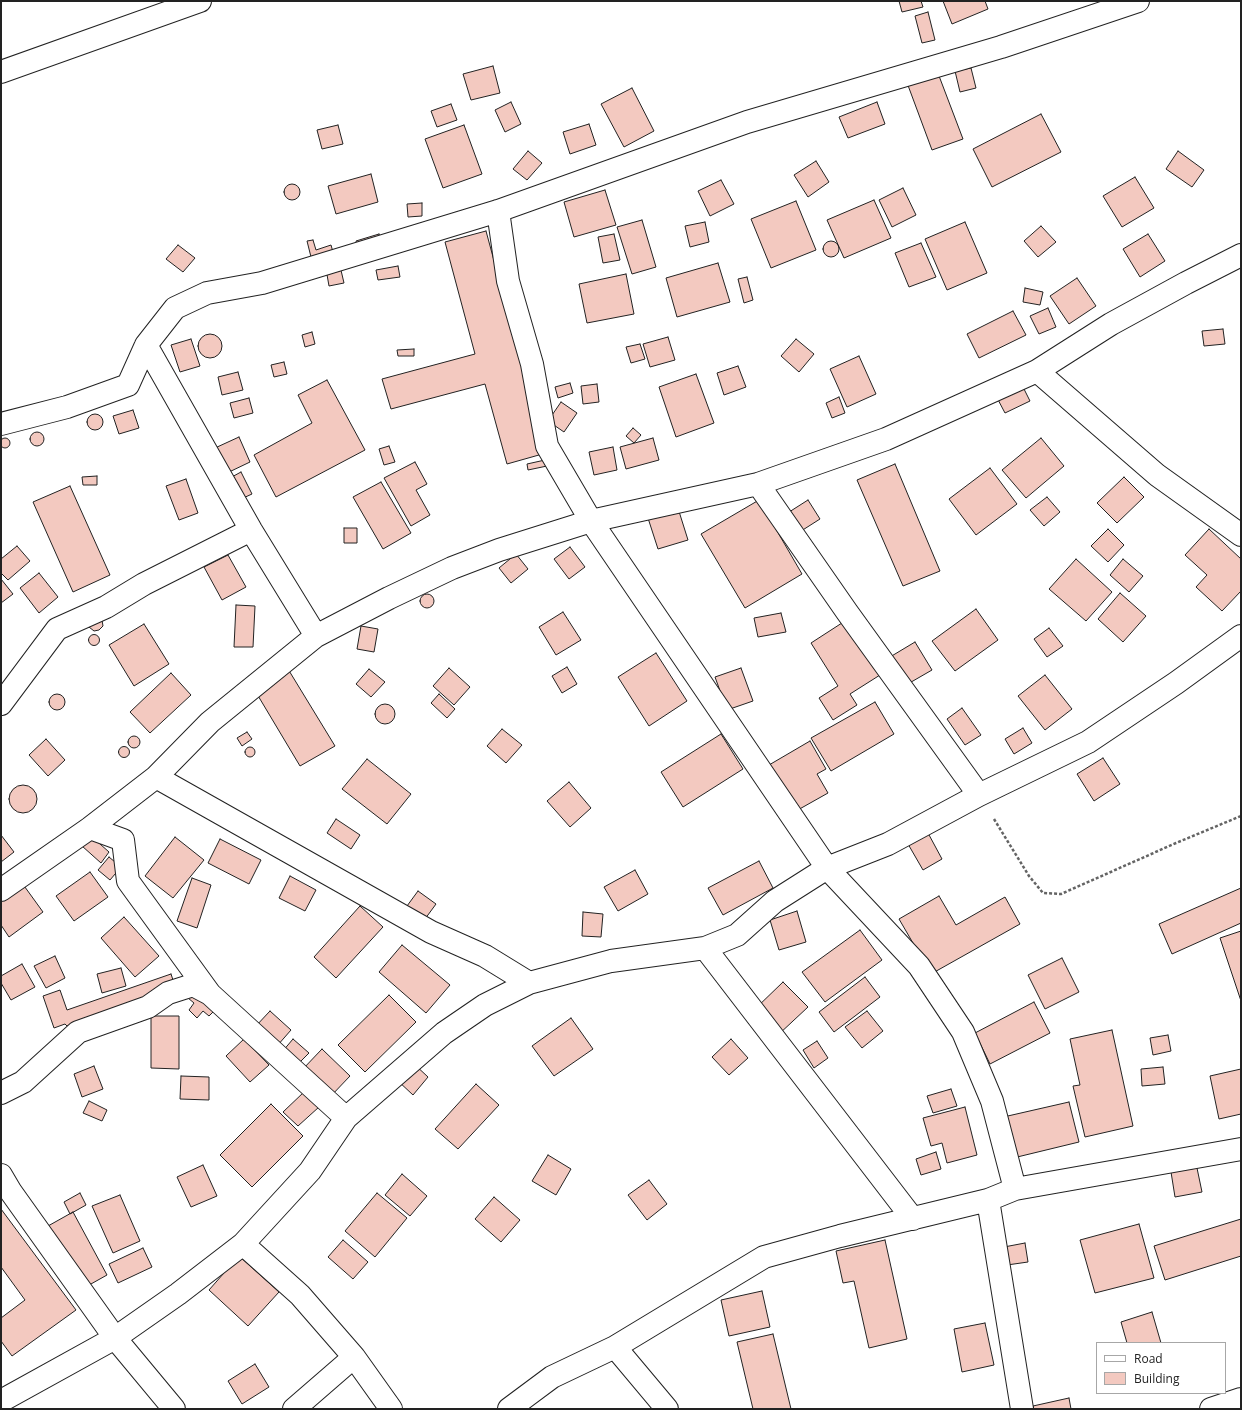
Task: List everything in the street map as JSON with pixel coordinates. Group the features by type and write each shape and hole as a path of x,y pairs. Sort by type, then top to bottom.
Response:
{"street":[{"path":"1,72 200,1"},
{"path":"1,424 67,406 128,385 146,345 175,308 207,293 262,283 498,211 747,122 1001,47 1138,1"},
{"path":"498,211 508,281 532,364 547,446 592,521 827,868 919,966 963,1032 992,1101 1015,1189"},
{"path":"1,890 90,828 156,777 210,722 316,636 389,598 452,568 499,550 592,521 758,484 886,439 1036,370 1111,324 1241,255"},
{"path":"146,345 250,530 316,636"},
{"path":"1036,370 1157,475 1241,536"},
{"path":"758,484 847,612 978,795"},
{"path":"1,704 57,629 106,607 144,584 250,530"},
{"path":"1,1402 115,1338 178,1294 243,1244 310,1170 346,1118 444,1033 484,1005 529,983 611,961 705,948 737,935 775,901 827,868 888,844 978,795 1088,742 1176,684 1241,636"},
{"path":"156,777 431,932 485,956 529,983"},
{"path":"90,828 123,840 128,881 210,994 346,1118"},
{"path":"705,948 913,1219"},
{"path":"1,1093 23,1082 78,1032 148,1007 168,993 185,987 193,985 210,994"},
{"path":"509,1409 552,1377 615,1347 764,1257 840,1236 988,1200 1015,1189 1241,1149"},
{"path":"4,1189 115,1338 174,1409"},
{"path":"988,1200 1022,1409"},
{"path":"243,1244 300,1295 354,1357 391,1409"},
{"path":"615,1347 667,1409"},
{"path":"294,1409 354,1357"},
{"path":"1211,1409 1241,1399"}],"path":[{"path":"978,795 1029,876 1042,893 1061,894 1241,816"}],"building":[{"path":"899,1 921,1 923,7 902,12"},
{"path":"943,1 985,1 988,9 952,24"},
{"path":"928,12 935,40 922,43 915,16"},
{"path":"493,66 500,93 471,100 463,74"},
{"path":"936,68 963,139 932,150 906,80"},
{"path":"971,68 976,88 960,92 955,71"},
{"path":"632,88 654,131 624,147 601,104"},
{"path":"511,102 521,124 505,132 495,110"},
{"path":"877,102 885,124 848,138 839,117"},
{"path":"451,104 457,120 437,127 431,111"},
{"path":"1041,114 1061,152 992,187 973,149"},
{"path":"589,124 596,145 570,154 563,132"},
{"path":"338,125 343,144 322,149 317,130"},
{"path":"464,125 482,174 443,188 425,139"},
{"path":"528,151 542,163 527,180 513,169"},
{"path":"1178,151 1204,170 1192,187 1166,169"},
{"path":"816,161 829,182 808,197 794,175"},
{"path":"371,174 378,202 336,214 328,186"},
{"path":"1135,177 1154,208 1122,227 1103,196"},
{"path":"721,180 734,204 710,216 698,191"},
{"path":"289,184 295,184 300,189 298,198 295,200 289,200 284,195 284,189"},
{"path":"903,188 916,215 892,227 879,200"},
{"path":"605,190 616,225 574,237 564,202"},
{"path":"874,200 891,238 844,258 827,220"},
{"path":"796,201 816,250 771,268 751,219"},
{"path":"422,203 422,216 408,217 407,204"},
{"path":"642,220 656,267 632,274 617,227"},
{"path":"705,222 709,242 690,247 685,226"},
{"path":"965,222 987,273 947,290 925,239"},
{"path":"1041,226 1056,242 1038,257 1024,241"},
{"path":"486,231 546,453 507,464 485,384 391,409 382,379 475,354 445,242"},
{"path":"379,234 382,242 358,250 356,241"},
{"path":"614,234 620,260 603,263 598,237"},
{"path":"1148,234 1165,261 1140,277 1123,249"},
{"path":"313,240 316,250 331,245 333,252 311,257 307,241"},
{"path":"831,241 837,243 839,249 837,255 831,257 825,255 823,249 825,243"},
{"path":"921,243 936,277 909,287 895,253"},
{"path":"178,245 195,258 183,272 166,259"},
{"path":"718,263 730,302 677,317 666,278"},
{"path":"340,266 344,283 329,286 326,269"},
{"path":"398,266 400,277 378,280 376,270"},
{"path":"626,274 634,314 587,323 579,284"},
{"path":"747,277 753,300 744,303 738,279"},
{"path":"1077,278 1096,306 1069,324 1050,296"},
{"path":"1025,288 1043,292 1040,305 1023,302"},
{"path":"1048,308 1056,327 1039,334 1030,316"},
{"path":"1013,311 1026,335 979,358 967,334"},
{"path":"1223,329 1225,344 1204,346 1202,331"},
{"path":"312,332 315,344 305,347 302,335"},
{"path":"210,334 218,338 222,346 218,354 210,358 202,354 198,346 202,338"},
{"path":"668,337 675,360 650,367 643,344"},
{"path":"191,339 200,366 180,372 171,345"},
{"path":"796,339 814,354 799,372 781,356"},
{"path":"640,344 645,359 631,363 626,347"},
{"path":"414,349 414,356 398,356 397,350"},
{"path":"859,356 876,394 847,407 830,369"},
{"path":"284,362 287,374 274,377 271,365"},
{"path":"738,366 746,387 724,395 717,373"},
{"path":"238,372 243,390 222,395 218,377"},
{"path":"696,374 714,423 676,437 659,387"},
{"path":"327,380 365,450 276,497 254,455 312,423 298,395"},
{"path":"1020,381 1030,401 1005,413 995,394"},
{"path":"570,383 573,393 558,398 555,387"},
{"path":"597,384 599,402 583,404 581,386"},
{"path":"839,397 845,413 832,418 826,403"},
{"path":"249,398 253,413 234,418 230,403"},
{"path":"561,402 577,413 564,432 548,421"},
{"path":"133,410 139,428 119,434 113,416"},
{"path":"92,414 98,414 103,419 101,428 98,430 92,430 87,425 87,419"},
{"path":"633,428 641,435 634,443 626,436"},
{"path":"34,432 40,432 44,436 44,442 40,446 34,446 30,442 30,436"},
{"path":"239,437 250,462 227,473 215,448"},
{"path":"3,438 7,438 10,443 7,448 3,448 0,445 0,441"},
{"path":"653,438 659,460 626,469 620,447"},
{"path":"1041,438 1064,466 1026,498 1002,470"},
{"path":"389,446 395,462 384,465 379,449"},
{"path":"613,447 617,470 594,475 589,452"},
{"path":"545,460 547,466 528,470 527,464"},
{"path":"415,462 427,484 416,490 430,515 411,526 384,478"},
{"path":"895,464 940,571 903,586 857,480"},
{"path":"990,468 1017,504 976,535 949,499"},
{"path":"241,472 252,494 241,499 230,478"},
{"path":"97,476 97,485 83,485 82,477"},
{"path":"1124,477 1144,497 1117,523 1097,503"},
{"path":"186,479 198,513 179,520 166,486"},
{"path":"381,482 411,533 383,549 353,497"},
{"path":"70,486 110,575 73,592 33,502"},
{"path":"1047,497 1060,512 1044,526 1030,510"},
{"path":"759,500 802,574 745,608 701,534"},
{"path":"808,500 820,519 798,533 786,514"},
{"path":"677,505 688,540 658,549 647,515"},
{"path":"344,528 357,528 357,543 344,543"},
{"path":"1108,529 1124,545 1108,562 1091,546"},
{"path":"1209,529 1241,559 1241,591 1222,611 1196,587 1207,575 1185,555"},
{"path":"17,546 30,561 8,580 1,573 1,559"},
{"path":"570,547 585,567 569,579 554,559"},
{"path":"516,554 528,569 511,583 499,568"},
{"path":"228,555 246,587 222,600 204,567"},
{"path":"1076,559 1112,592 1086,621 1049,589"},
{"path":"1123,559 1143,576 1129,592 1110,575"},
{"path":"39,573 58,597 39,613 20,588"},
{"path":"1,579 13,594 1,603"},
{"path":"1120,593 1146,616 1123,642 1098,619"},
{"path":"424,594 430,594 434,598 434,604 430,608 424,608 420,604 420,598"},
{"path":"236,605 255,606 253,647 234,647"},
{"path":"976,609 998,640 955,671 932,641"},
{"path":"563,612 581,640 556,655 539,627"},
{"path":"781,613 786,632 758,637 754,618"},
{"path":"102,620 103,626 99,630 94,631 89,627 89,622"},
{"path":"845,621 880,675 850,694 857,705 833,720 819,698 838,686 811,643"},
{"path":"144,624 169,664 134,686 109,645"},
{"path":"361,626 378,629 374,652 357,649"},
{"path":"1049,628 1063,646 1047,657 1034,639"},
{"path":"94,634 98,636 100,640 98,644 94,646 90,644 88,640 90,636"},
{"path":"915,642 932,670 906,685 890,657"},
{"path":"656,653 687,701 649,726 618,677"},
{"path":"567,667 577,684 562,693 552,676"},
{"path":"449,668 470,687 454,705 433,686"},
{"path":"741,668 753,701 727,710 715,677"},
{"path":"288,669 335,746 300,766 254,689"},
{"path":"369,669 385,682 371,697 356,684"},
{"path":"171,673 191,695 150,733 130,712"},
{"path":"1045,675 1072,709 1045,730 1018,696"},
{"path":"57,694 64,699 65,702 60,709 57,710 50,705 49,702 54,695"},
{"path":"439,694 455,709 447,718 431,703"},
{"path":"875,702 894,734 831,771 811,738"},
{"path":"385,704 392,707 395,714 392,721 385,724 378,721 375,714 378,707"},
{"path":"962,708 981,735 965,745 947,719"},
{"path":"1023,728 1032,743 1014,754 1005,739"},
{"path":"502,729 522,745 506,763 487,746"},
{"path":"247,732 252,739 242,746 237,738"},
{"path":"721,734 743,769 683,807 661,772"},
{"path":"136,736 139,737 139,747 132,748 129,747 128,740 129,737"},
{"path":"46,739 65,760 48,776 29,755"},
{"path":"810,741 826,769 817,774 828,793 796,811 769,765"},
{"path":"122,747 126,747 128,748 128,756 122,757 119,754 119,750"},
{"path":"248,747 252,747 254,748 254,756 248,757 245,754 245,750"},
{"path":"1103,758 1120,784 1094,801 1077,774"},
{"path":"367,759 411,794 387,824 342,789"},
{"path":"569,782 591,808 570,827 547,801"},
{"path":"23,785 33,789 37,799 33,809 23,813 13,809 9,799 13,789"},
{"path":"336,819 360,835 351,849 327,833"},
{"path":"928,833 942,859 923,870 908,844"},
{"path":"1,835 14,852 1,862"},
{"path":"91,836 109,852 101,863 82,846"},
{"path":"175,837 204,860 173,898 145,876"},
{"path":"220,839 261,860 249,884 208,863"},
{"path":"109,857 121,867 110,880 98,870"},
{"path":"759,861 773,888 723,915 708,888"},
{"path":"635,870 648,894 618,911 604,887"},
{"path":"90,872 108,897 74,921 56,896"},
{"path":"290,876 316,890 305,911 279,898"},
{"path":"192,878 211,885 197,928 177,921"},
{"path":"22,883 43,912 9,937 1,925 1,899"},
{"path":"1241,888 1241,923 1172,954 1159,924"},
{"path":"418,891 436,904 425,919 407,906"},
{"path":"939,896 956,925 1005,897 1020,924 931,974 899,919"},
{"path":"360,906 383,927 336,978 314,957"},
{"path":"797,911 806,942 779,950 770,920"},
{"path":"583,912 603,914 601,937 582,936"},
{"path":"124,917 159,956 135,977 101,938"},
{"path":"860,930 882,960 825,1002 802,972"},
{"path":"1241,931 1241,1001 1220,938"},
{"path":"402,945 450,985 426,1013 379,972"},
{"path":"55,956 65,978 46,988 34,966"},
{"path":"1062,958 1079,992 1045,1009 1028,975"},
{"path":"22,964 35,987 11,1000 1,983 1,976"},
{"path":"121,968 126,986 102,993 97,974"},
{"path":"171,974 176,989 67,1026 65,1024 54,1028 43,996 60,990 67,1010"},
{"path":"865,977 880,997 834,1032 819,1012"},
{"path":"783,982 808,1007 778,1035 754,1010"},
{"path":"196,990 217,1008 209,1016 203,1011 197,1018 189,1010 194,1003 188,998"},
{"path":"389,995 416,1022 365,1072 338,1045"},
{"path":"1034,1002 1050,1033 990,1064 975,1033"},
{"path":"270,1011 291,1030 277,1046 255,1027"},
{"path":"867,1011 883,1031 862,1048 845,1027"},
{"path":"151,1016 179,1016 179,1069 151,1068"},
{"path":"571,1018 593,1049 554,1076 532,1046"},
{"path":"1112,1030 1133,1126 1085,1137 1073,1086 1080,1085 1070,1039"},
{"path":"1168,1035 1171,1051 1153,1055 1150,1038"},
{"path":"244,1039 269,1065 250,1082 226,1056"},
{"path":"293,1039 309,1053 297,1065 282,1052"},
{"path":"731,1039 748,1058 729,1075 712,1057"},
{"path":"817,1041 828,1058 814,1068 803,1050"},
{"path":"322,1049 350,1076 330,1097 302,1070"},
{"path":"413,1063 428,1077 413,1095 397,1080"},
{"path":"94,1066 103,1089 82,1097 74,1074"},
{"path":"1163,1067 1165,1084 1142,1086 1141,1069"},
{"path":"1241,1069 1241,1114 1219,1119 1210,1076"},
{"path":"181,1076 209,1077 209,1100 180,1099"},
{"path":"476,1084 499,1105 458,1149 435,1129"},
{"path":"951,1089 957,1106 933,1113 927,1096"},
{"path":"304,1092 319,1107 298,1126 283,1112"},
{"path":"89,1101 107,1110 102,1121 83,1113"},
{"path":"1069,1102 1079,1142 1009,1159 999,1118"},
{"path":"271,1104 303,1136 252,1187 220,1155"},
{"path":"965,1107 977,1155 947,1163 942,1143 931,1146 923,1118"},
{"path":"936,1152 941,1169 921,1175 916,1159"},
{"path":"548,1155 571,1169 556,1195 532,1181"},
{"path":"203,1165 217,1196 191,1207 177,1177"},
{"path":"1197,1168 1202,1192 1175,1197 1171,1172"},
{"path":"402,1174 427,1196 410,1216 385,1195"},
{"path":"649,1180 667,1204 647,1220 628,1195"},
{"path":"80,1193 86,1205 70,1214 64,1202"},
{"path":"377,1193 407,1218 375,1257 345,1231"},
{"path":"120,1195 140,1241 113,1253 92,1206"},
{"path":"494,1197 520,1220 501,1242 475,1219"},
{"path":"1,1209 76,1310 12,1356 1,1341 1,1318 25,1300 1,1267"},
{"path":"73,1212 107,1275 82,1289 48,1226"},
{"path":"1241,1219 1241,1256 1165,1280 1154,1246"},
{"path":"1139,1224 1154,1278 1095,1293 1080,1240"},
{"path":"343,1240 368,1262 353,1279 328,1257"},
{"path":"885,1240 907,1339 869,1348 854,1281 843,1283 836,1251"},
{"path":"1025,1243 1028,1262 1007,1265 1004,1247"},
{"path":"143,1248 152,1267 118,1283 109,1264"},
{"path":"239,1256 279,1292 248,1326 209,1290"},
{"path":"762,1291 770,1327 729,1336 721,1300"},
{"path":"1152,1312 1161,1342 1127,1342 1121,1322"},
{"path":"985,1323 994,1365 962,1372 954,1329"},
{"path":"773,1334 791,1409 753,1409 737,1342"},
{"path":"255,1364 269,1387 242,1404 228,1381"},
{"path":"1069,1398 1071,1409 1034,1409 1033,1406"}]}
